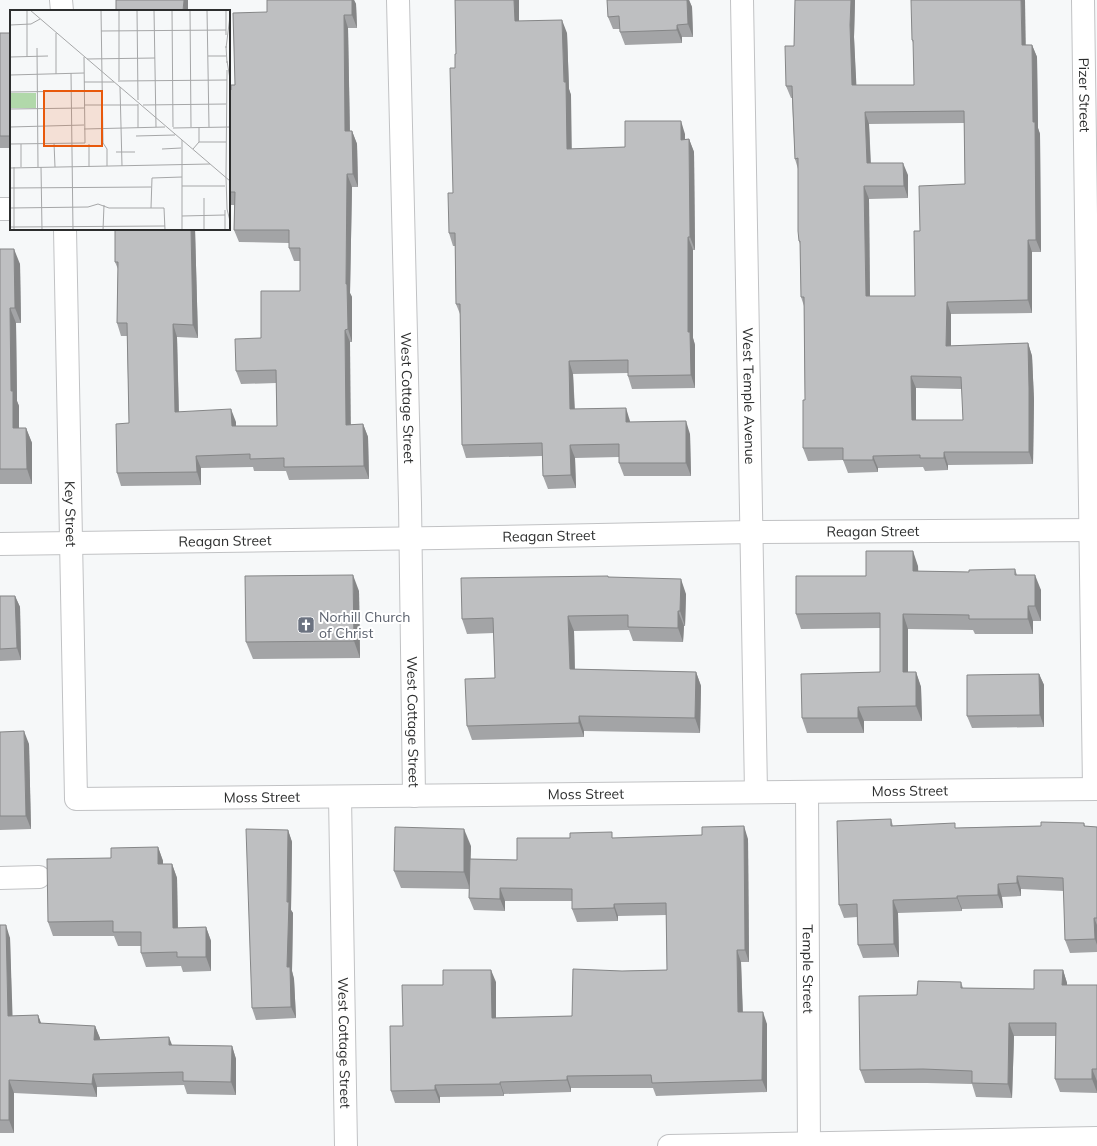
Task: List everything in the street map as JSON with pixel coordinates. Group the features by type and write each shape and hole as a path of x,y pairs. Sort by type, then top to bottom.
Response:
{"street":[{"path":"61,0 62,10"},
{"name":"West Cottage Street","path":"398,0 414,796"},
{"name":"West Temple Avenue","path":"742,0 756,792"},
{"name":"Pizer Street","path":"1083,0 1094,530 1096,789"},
{"name":"Key Street","path":"65,230 76,799"},
{"name":"Reagan Street","path":"0,544 752,532 1094,530"},
{"name":"Moss Street","path":"76,799 1096,789"},
{"name":"Temple Street","path":"807,792 809,1145"},
{"name":"West Cottage Street","path":"340,797 346,1146"},
{"path":"0,878 39,877"},
{"path":"669,1146 809,1145 1097,1138"}],"building":[{"path":"116,0 184,0 183,10 116,10"},
{"path":"267,0 352,0 352,15 344,15 345,131 352,131 353,174 347,174 346,284 348,329 345,330 346,425 363,424 364,466 284,467 284,458 250,459 250,454 196,456 197,472 117,473 116,424 129,423 127,323 117,323 118,262 115,262 115,230 191,230 193,325 173,324 175,412 231,409 232,426 277,426 276,370 236,371 235,339 261,338 261,291 300,291 300,248 289,248 289,230 234,230 235,192 230,192 230,90 231,85 235,85 233,13 267,12"},
{"path":"455,0 514,0 515,21 562,20 564,82 566,82 567,149 625,147 625,121 681,121 681,140 689,139 690,237 688,237 688,332 690,332 691,375 628,376 628,360 569,361 570,409 626,408 626,422 686,421 686,463 619,463 619,444 570,445 571,475 543,476 542,443 462,445 460,304 456,304 455,233 449,233 448,193 453,193 450,68 455,68"},
{"path":"607,0 687,0 688,24 677,25 677,30 620,32 619,16 608,17"},
{"path":"795,0 851,0 850,25 852,85 914,85 911,0 1021,0 1022,45 1032,45 1033,122 1035,122 1036,240 1028,240 1028,300 947,302 946,346 1028,343 1029,452 944,452 944,458 920,458 920,455 873,456 873,460 843,460 843,448 803,448 803,400 805,400 804,297 801,297 800,241 798,231 798,158 795,159 792,86 786,86 785,46 794,46","holes":["964,111 965,184 919,186 920,231 914,231 915,296 866,296 864,186 904,186 903,163 867,163 865,112","911,376 961,377 963,420 912,420"]},
{"path":"0,33 10,33 10,136 0,136"},
{"path":"0,249 14,249 15,308 10,308 13,428 26,428 27,469 0,469"},
{"path":"866,551 913,551 913,571 969,572 969,570 1015,569 1015,575 1035,575 1035,606 1028,606 1028,619 969,619 969,615 903,614 903,672 916,672 916,706 858,707 858,718 802,718 801,674 880,672 880,613 796,614 796,576 866,576"},
{"name":"Norhill Church of Christ","path":"353,575 354,641 246,642 245,576"},
{"path":"608,576 681,579 678,628 628,627 628,615 568,616 570,669 696,672 695,718 579,716 579,723 467,726 465,679 495,678 493,618 462,619 461,578"},
{"path":"0,596 15,596 17,648 0,649"},
{"path":"1039,674 1040,715 967,716 967,675"},
{"path":"24,731 26,816 0,816 0,732"},
{"path":"891,819 891,826 955,823 955,828 1041,826 1041,822 1084,823 1084,826 1097,827 1097,918 1094,918 1095,939 1065,940 1063,878 1017,876 1017,883 998,884 998,895 893,900 894,944 858,945 857,904 839,905 837,821"},
{"path":"744,826 745,950 737,950 738,1012 763,1012 762,1080 652,1083 651,1075 567,1076 567,1080 500,1082 500,1084 435,1085 435,1090 391,1091 390,1026 403,1026 402,985 443,985 443,970 491,970 492,1018 572,1016 573,969 622,971 667,970 666,903 614,904 614,908 572,909 572,889 500,888 500,899 469,898 470,859 517,860 517,838 570,838 570,833 612,832 612,838 702,835 702,827"},
{"path":"395,827 464,829 464,872 394,871"},
{"path":"246,829 288,830 287,902 289,902 287,967 290,967 291,1007 252,1008"},
{"path":"158,847 158,864 172,864 173,928 206,927 206,957 177,957 177,952 141,953 141,932 113,932 113,921 48,922 47,859 111,858 111,848"},
{"path":"0,925 6,925 8,1016 38,1015 39,1023 95,1026 94,1040 169,1037 169,1045 232,1046 231,1082 183,1081 183,1072 93,1074 92,1084 9,1080 9,1120 0,1120"},
{"path":"1034,970 1063,970 1062,985 1097,985 1097,1069 1092,1069 1092,1079 1055,1079 1056,1023 1009,1023 1008,1084 972,1083 972,1071 923,1069 860,1070 859,996 917,995 918,981 961,982 961,988 1034,989"}],"place":[{"name":"Norhill Church of Christ","path":"306,625"}]}
